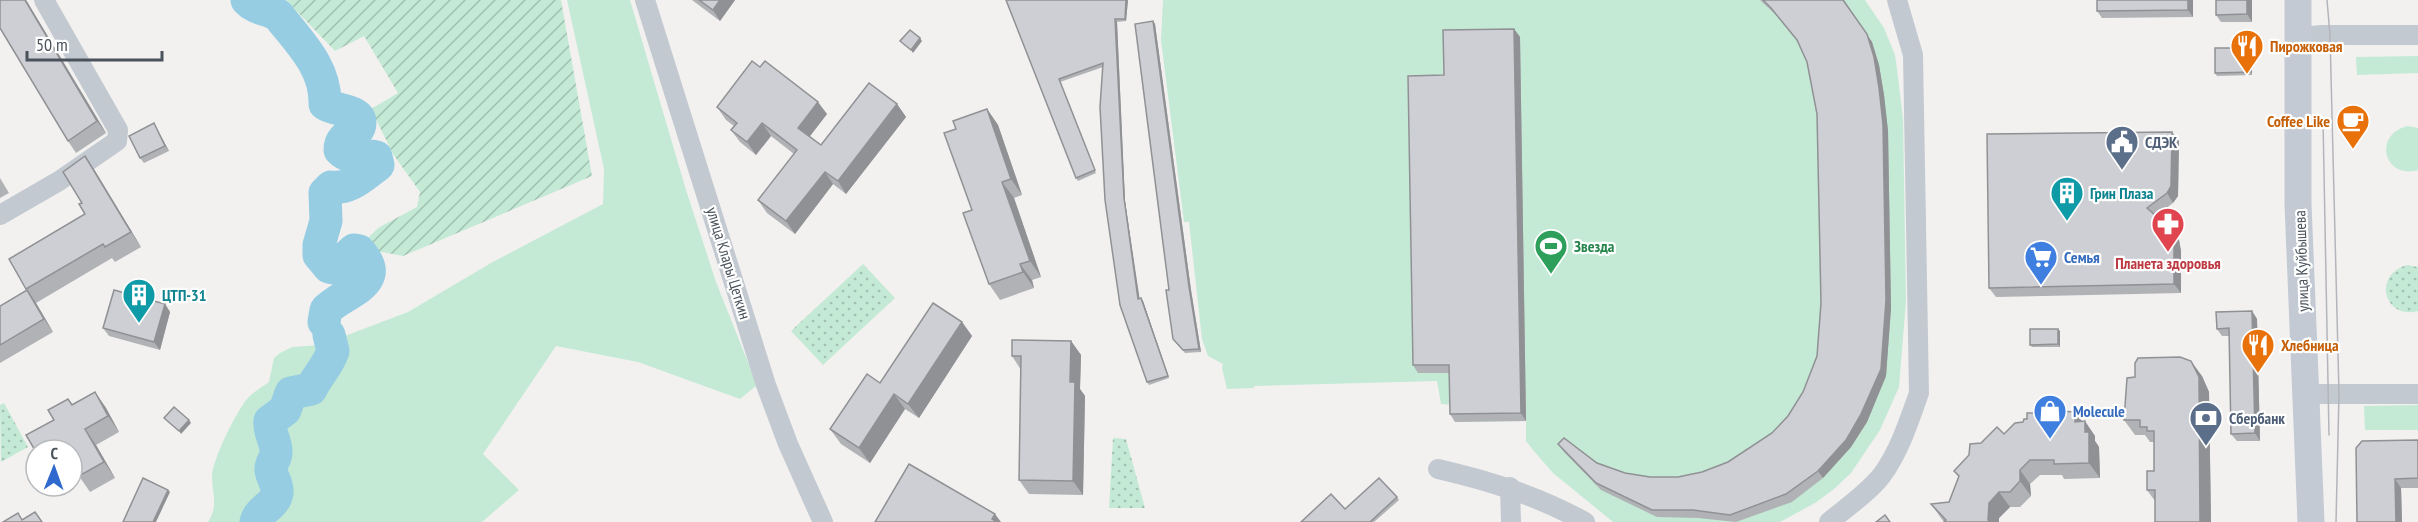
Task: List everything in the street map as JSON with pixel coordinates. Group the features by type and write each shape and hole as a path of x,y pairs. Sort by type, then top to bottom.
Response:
{"main road":[{"name":"улица Куйбышева","path":"2298,0 2298,204 2311,522"}],"street":[{"path":"0,215 59,181 117,141 118,130 44,0"},
{"name":"улица Клары Цеткин","path":"645,0 766,385 788,444 824,522"},
{"path":"1828,522 1882,475 1903,439 1919,393 1915,87 1913,55 1897,0"},
{"path":"2298,38 2322,35 2418,35"},
{"path":"2306,394 2418,394"},
{"path":"1438,469 1510,487 1556,506 1585,522"},
{"path":"1510,487 1511,522"}],"green space":[{"path":"286,0 561,0 592,176 403,256 377,251 369,255 359,247 378,228 417,207 420,192 393,154 371,109 398,93 364,36 335,51"},
{"path":"567,0 630,0 686,190 716,282 757,385 740,399 638,362 556,346 483,454 519,490 482,522 208,522 214,505 213,469 220,448 247,399 269,382 274,358 280,353 292,347 321,345 408,312 491,263 603,204 604,169"},
{"name":"Звезда","path":"1163,0 1865,0 1884,28 1895,55 1903,118 1906,301 1899,387 1880,430 1851,473 1834,489 1815,503 1780,522 1613,522 1553,473 1533,450 1526,441 1526,421 1455,422 1455,405 1441,404 1437,381 1254,386 1254,388 1227,389 1223,364 1208,356 1202,339 1189,222 1184,222 1161,40"},
{"path":"2418,56 2418,73 2357,75 2356,57"},
{"path":"2408,126 2418,128 2418,170 2406,171 2397,168 2390,163 2387,155 2386,146 2390,138 2397,131"},
{"path":"863,264 895,298 823,365 791,331"},
{"path":"2407,265 2418,267 2418,311 2406,312 2397,309 2390,303 2387,295 2386,286 2389,278 2396,270"},
{"path":"4,403 24,440 24,449 1,462 0,405"},
{"path":"2418,405 2418,430 2365,430 2364,406"},
{"path":"1113,438 1126,439 1145,508 1109,508"}],"building":[{"path":"0,0 25,0 97,121 68,141 0,28"},
{"path":"699,0 720,0 713,10"},
{"path":"1006,0 1126,0 1125,19 1115,19 1124,198 1138,299 1141,298 1168,376 1147,382 1120,305 1105,200 1100,107 1103,63 1059,79 1095,170 1076,178"},
{"path":"1763,0 1843,0 1867,34 1874,57 1883,124 1886,300 1881,369 1861,414 1846,440 1818,471 1786,494 1730,515 1693,510 1652,510 1596,483 1558,444 1564,438 1597,463 1625,473 1650,477 1678,477 1702,472 1728,462 1772,433 1788,416 1803,392 1817,356 1821,303 1817,114 1807,62 1797,40"},
{"path":"2097,0 2188,0 2188,10 2097,11"},
{"path":"2216,0 2247,0 2247,14 2216,15"},
{"path":"1153,21 1199,349 1183,350 1173,339 1166,290 1169,290 1135,24"},
{"path":"1514,29 1521,413 1450,414 1449,365 1413,365 1408,76 1444,75 1443,30"},
{"path":"910,30 920,38 911,50 900,41"},
{"path":"2215,48 2250,48 2251,72 2215,73"},
{"path":"752,61 760,67 765,61 818,102 798,128 821,145 869,83 897,104 838,181 825,172 786,221 758,200 797,150 762,123 747,142 731,130 737,123 717,107"},
{"path":"987,109 1011,179 1002,182 1030,261 1020,264 1023,272 989,284 963,213 972,210 944,133 956,129 953,121"},
{"path":"154,123 165,146 140,158 129,136"},
{"name":"Грин Плаза","path":"2172,132 2171,186 2167,193 2147,208 2172,230 2174,284 1989,288 1987,134"},
{"path":"85,156 131,232 105,247 103,244 26,289 9,259 85,214 79,204 82,203 63,172"},
{"path":"27,290 44,319 0,345 0,306"},
{"name":"ЦТП-31","path":"114,290 165,304 154,342 103,328"},
{"path":"933,303 962,322 908,404 894,394 859,448 830,429 867,374 880,383"},
{"path":"2252,311 2255,433 2231,434 2229,328 2217,329 2216,312"},
{"path":"2030,329 2058,329 2058,344 2030,345"},
{"path":"1012,340 1071,341 1070,382 1075,382 1073,481 1019,480 1021,356 1012,356"},
{"path":"2180,357 2191,361 2199,377 2200,522 2155,522 2155,490 2147,490 2147,471 2154,471 2154,431 2147,431 2147,427 2140,427 2140,420 2124,420 2127,378 2135,377 2135,363 2138,358"},
{"path":"95,392 108,416 85,429 104,462 84,473 84,438 28,438 26,435 54,420 48,410 68,399 72,405"},
{"path":"174,407 189,420 179,431 164,418"},
{"path":"2042,410 2075,412 2075,422 2085,421 2085,432 2089,432 2089,463 2054,464 2054,460 2030,460 2020,470 2020,481 2010,492 1999,492 1989,503 1988,520 1990,522 1944,522 1946,520 1931,504 1949,502 1959,476 1954,471 1969,455 1970,444 1981,443 1997,427 2004,434 2015,423 2027,419 2027,413 2042,413"},
{"path":"2418,440 2418,478 2395,479 2396,522 2357,522 2356,448 2362,441"},
{"path":"909,464 995,514 992,519 997,522 875,522"},
{"path":"143,478 168,490 153,522 123,522"},
{"path":"1379,478 1397,497 1370,522 1301,522 1331,494 1345,509"},
{"path":"35,512 42,522 3,522 18,513 22,520"},
{"path":"1885,515 1890,522 1876,522"}],"waterway":[{"path":"247,0 257,7 278,15 302,45 321,78 325,104 352,113 359,118 359,127 343,140 340,150 353,156 376,157 378,165 351,184 331,187 325,193 326,221 319,245 319,255 329,267 334,268 354,250 359,251 367,262 369,271 367,279 361,286 326,310 324,322"},
{"path":"256,522 277,493 271,470 276,449 270,421 285,410 291,393 311,389 333,351 329,335"}],"tram line":[{"path":"2327,0 2330,35 2339,394 2336,522"},
{"path":"2323,120 2329,435"}],"place":[{"name":"Пирожковая","path":"2247,75"},
{"name":"Coffee Like","path":"2353,150"},
{"name":"СДЭК","path":"2122,171"},
{"name":"Грин Плаза","path":"2067,222"},
{"name":"Планета здоровья","path":"2168,253"},
{"name":"Звезда","path":"1551,275"},
{"name":"Семья","path":"2041,286"},
{"name":"ЦТП-31","path":"139,324"},
{"name":"Хлебница","path":"2258,374"},
{"name":"Molecule","path":"2050,440"},
{"name":"Сбербанк","path":"2206,447"}]}
